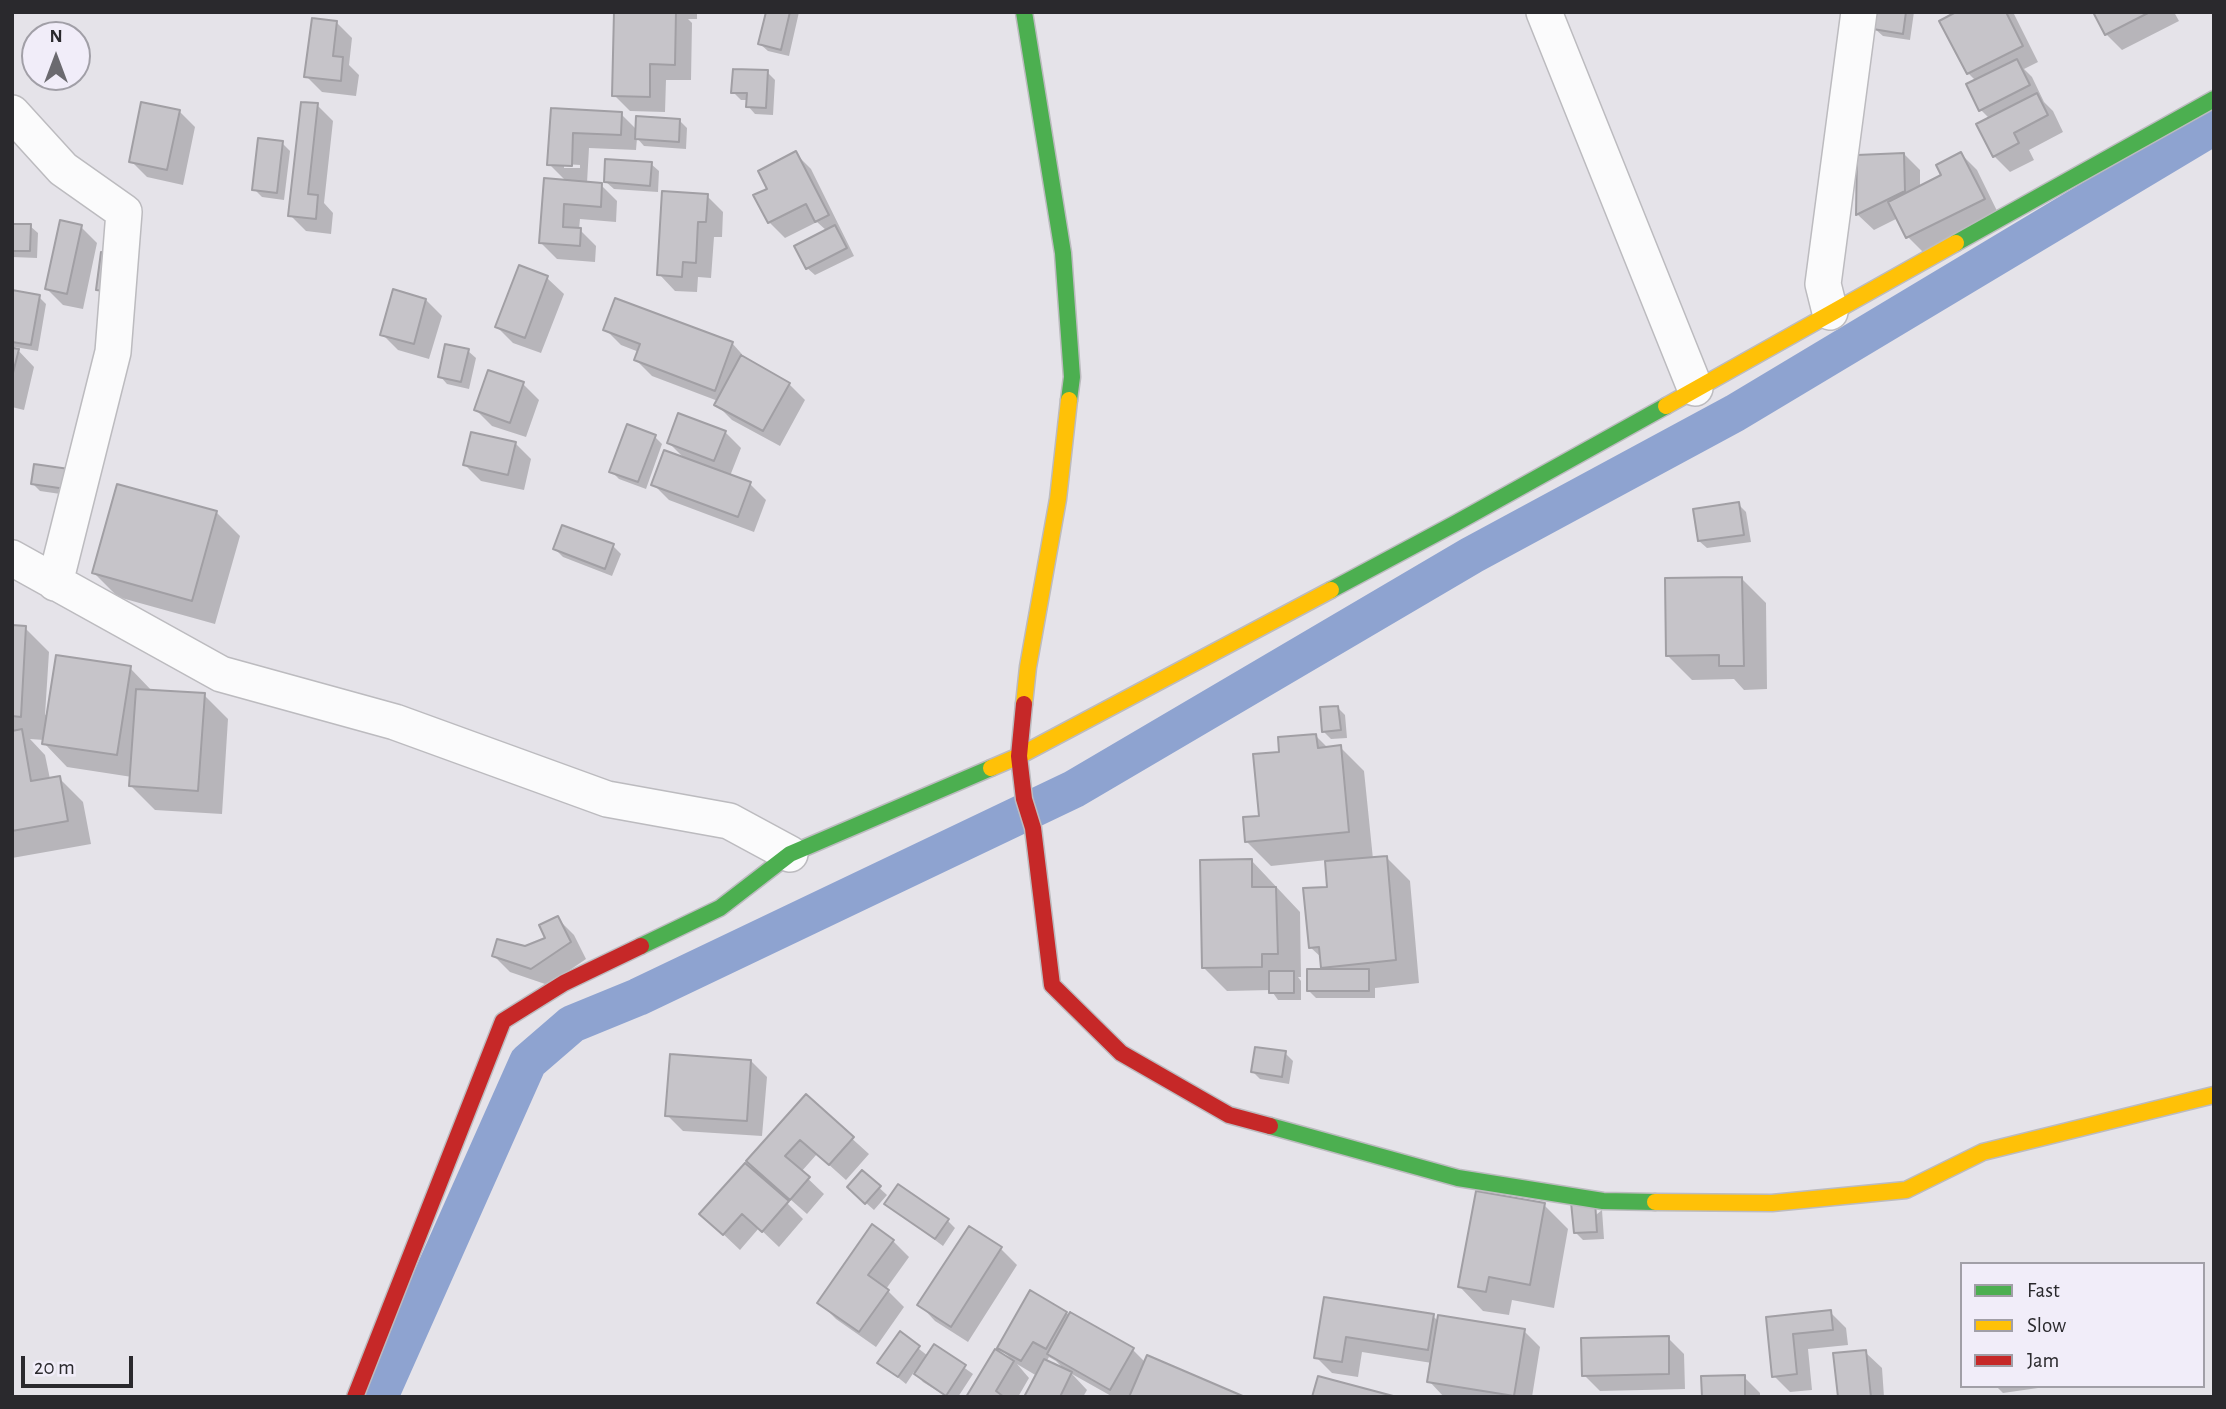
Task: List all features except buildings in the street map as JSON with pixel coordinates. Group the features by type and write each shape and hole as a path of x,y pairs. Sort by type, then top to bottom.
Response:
{"street":[{"path":"1024,12 1063,253 1072,377 1058,499 1028,667 1019,756 1024,799 1033,828 1052,985 1121,1053 1229,1115 1458,1178 1603,1201 1772,1203 1906,1190 1983,1152 2214,1095"},
{"path":"1544,12 1695,388"},
{"path":"1830,312 1823,284 1859,12"},
{"path":"355,1397 503,1021 564,983 720,908 790,854 1019,756 1456,523 2214,99"},
{"path":"12,113 63,169 124,212 113,352 55,583"},
{"path":"12,558 221,674 395,722 607,799 729,821 790,854"}],"waterway":[{"path":"379,1397 528,1062 572,1024 638,997 1074,789 1472,555 1735,413 2214,126"}],"traffic: fast":[{"path":"1024,12 1063,253 1072,377 1069,400"},
{"path":"1956,243 2214,99"},
{"path":"1331,590 1666,406"},
{"path":"641,946 720,908 790,854 991,768"},
{"path":"1270,1126 1458,1178 1603,1201 1655,1202"}],"traffic: slow":[{"path":"1666,406 1956,243"},
{"path":"1024,704 1028,667 1058,499 1069,400"},
{"path":"991,768 1019,756 1331,590"},
{"path":"1655,1202 1772,1203 1906,1190 1983,1152 2214,1095"}],"traffic: jam":[{"path":"1024,704 1019,756 1024,799 1033,828 1052,985 1121,1053 1229,1115 1270,1126"},
{"path":"355,1397 503,1021 564,983 641,946"}]}
